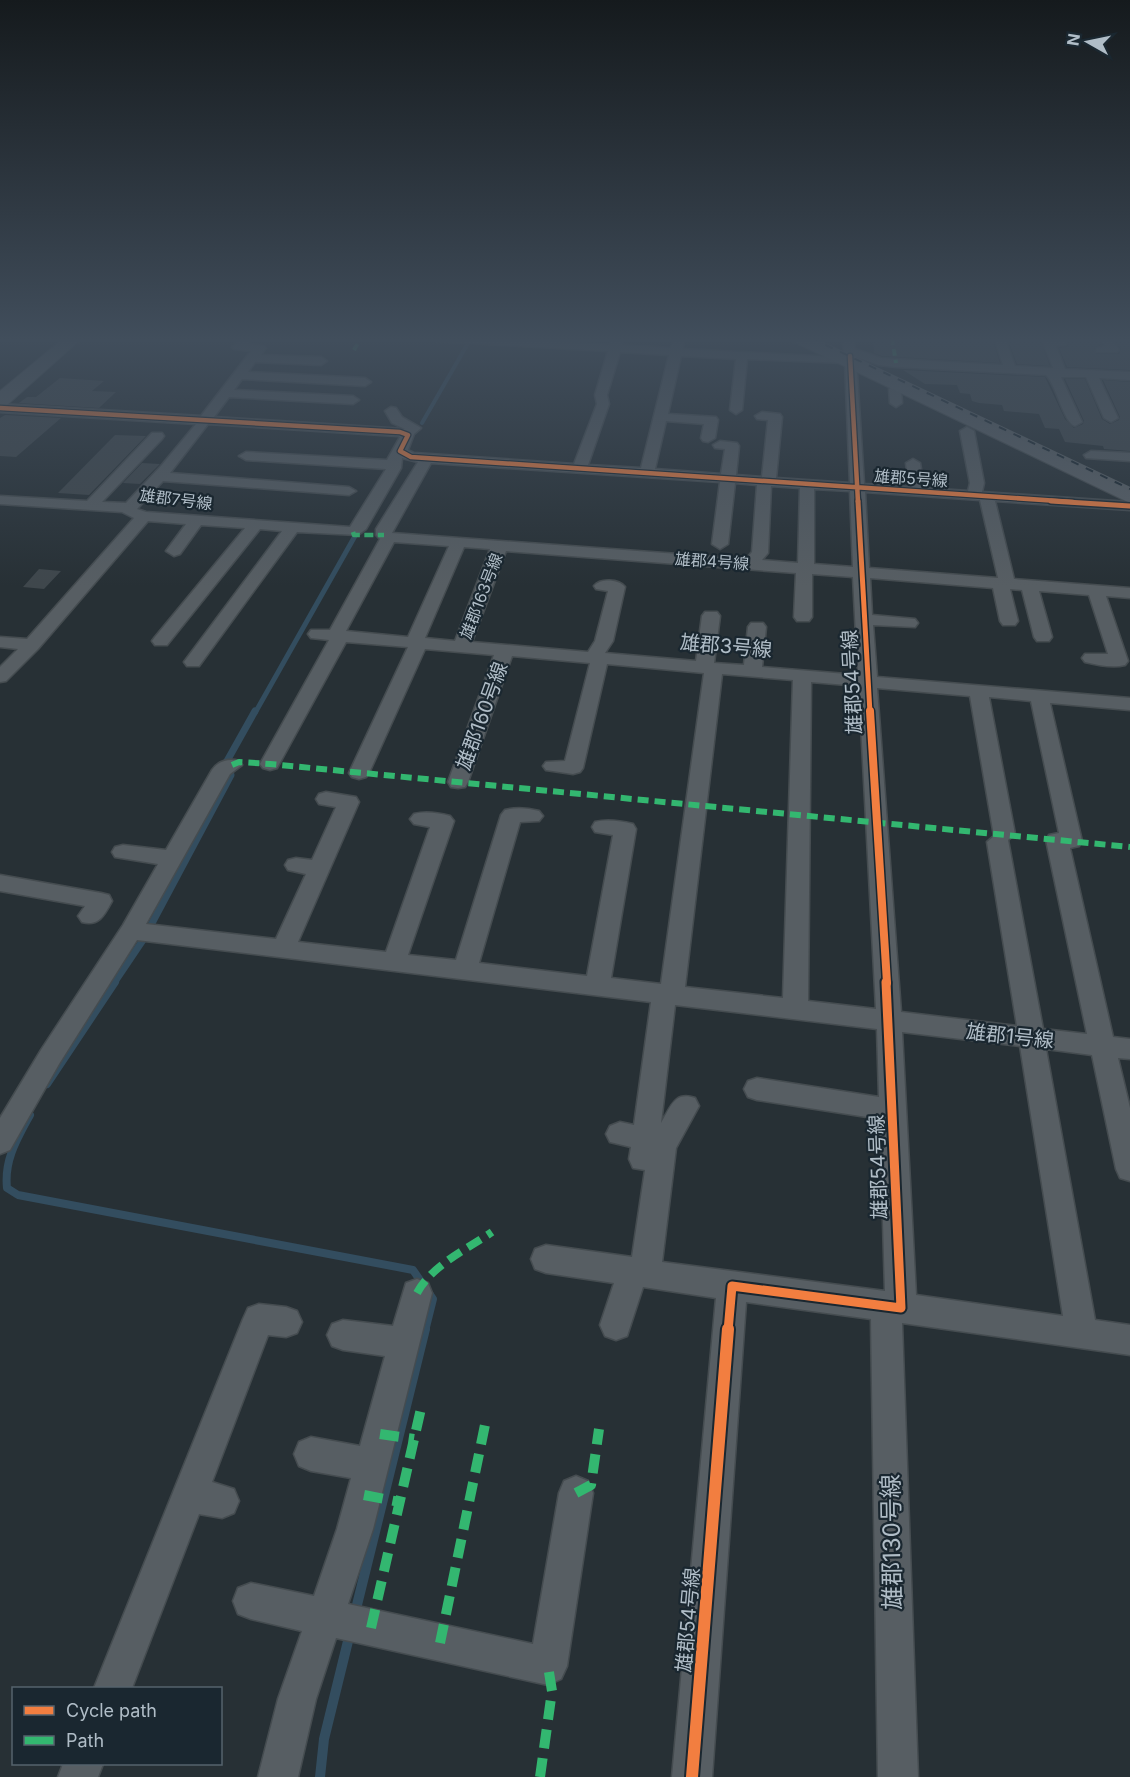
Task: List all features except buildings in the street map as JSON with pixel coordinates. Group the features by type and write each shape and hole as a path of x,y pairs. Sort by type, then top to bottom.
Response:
{"main road":[{"path":"957,421 1130,497"}],"street":[{"path":"0,677 32,645 206,421 407,434 414,428 399,421"},
{"path":"579,469 597,421"},
{"path":"647,474 659,421"},
{"path":"711,421 708,436 732,446 720,544"},
{"path":"751,563 760,553 766,481 775,421"},
{"name":"雄郡54号線","path":"853,421 893,1110 893,1308"},
{"path":"397,459 408,437 407,434"},
{"path":"964,434 966,459 978,483 1004,583 1009,621"},
{"path":"91,505 158,436"},
{"path":"772,450 787,451"},
{"path":"1091,455 1130,457"},
{"name":"雄郡5号線","path":"246,456 427,458 1130,506"},
{"path":"270,764 331,635 389,537 384,535 384,529 427,458"},
{"name":"雄郡7号線","path":"0,500 91,505 197,520 353,532 358,529 397,459"},
{"path":"913,463 917,492"},
{"path":"162,477 349,491"},
{"path":"803,617 807,484"},
{"path":"174,551 197,520"},
{"path":"159,637 256,525"},
{"path":"193,662 293,527"},
{"name":"雄郡4号線","path":"389,537 1130,593"},
{"path":"359,772 459,542"},
{"name":"雄郡163号線","path":"461,646 500,545"},
{"path":"1029,585 1043,637"},
{"path":"553,766 573,768 576,717 598,658 597,651 604,641 617,587 602,586"},
{"path":"1091,658 1119,661 1096,590"},
{"path":"636,1144 668,994 694,810 699,796 711,616"},
{"path":"864,619 909,622"},
{"path":"753,671 757,627"},
{"name":"雄郡3号線","path":"331,635 1130,704"},
{"path":"0,642 32,645"},
{"name":"雄郡160号線","path":"453,776 478,703 505,650"},
{"path":"795,1010 789,840 802,676"},
{"path":"979,692 1082,1334"},
{"path":"1039,697 1103,1046 1130,1169"},
{"path":"0,1142 50,1057 140,932 172,858 227,768"},
{"path":"283,949 349,802 326,799"},
{"path":"465,970 502,882 512,815 532,816"},
{"path":"394,962 443,821 421,819"},
{"path":"597,986 603,901 625,829 603,827"},
{"path":"123,852 172,858"},
{"path":"296,865 319,868"},
{"path":"0,883 37,899 101,901 90,916"},
{"name":"雄郡1号線","path":"140,932 1130,1049"},
{"path":"757,1089 893,1110"},
{"path":"616,1325 639,1273 662,1146 686,1106"},
{"path":"546,1259 1130,1340"},
{"name":"雄郡54号線","path":"692,1777 732,1286"},
{"path":"278,1777 297,1699 343,1622 355,1529 417,1293"},
{"name":"雄郡130号線","path":"893,1308 898,1777"},
{"path":"114,1687 205,1498 259,1319 286,1322"},
{"path":"343,1335 403,1343"},
{"path":"310,1454 372,1465"},
{"path":"251,1601 548,1666 576,1493"}],"waterway":[{"path":"255,713 355,536"},
{"path":"114,983 143,940 231,775 227,761 255,711"},
{"path":"47,1084 115,982"},
{"path":"30,1115 12,1150 8,1168 7,1188 18,1195 413,1270 433,1299 425,1331"},
{"path":"355,1613 425,1329"},
{"path":"320,1777 324,1739 350,1633"}],"railway":[{"path":"986,421 1130,489"}],"marked path":[{"path":"353,532 354,535 384,535"},
{"path":"232,765 239,762 270,764 1130,847"},
{"path":"417,1293 421,1285 438,1268 492,1232"},
{"path":"371,1628 422,1404"},
{"path":"440,1643 486,1420"},
{"path":"576,1493 591,1485 599,1429"},
{"path":"380,1434 414,1439"},
{"path":"364,1495 400,1502"},
{"path":"540,1777 552,1691 548,1666"}],"cycle path":[{"path":"215,421 400,432 408,435 400,451 411,457 1130,506"},
{"path":"692,1777 732,1286 901,1308 889,1022 861,572 854,421"}]}
